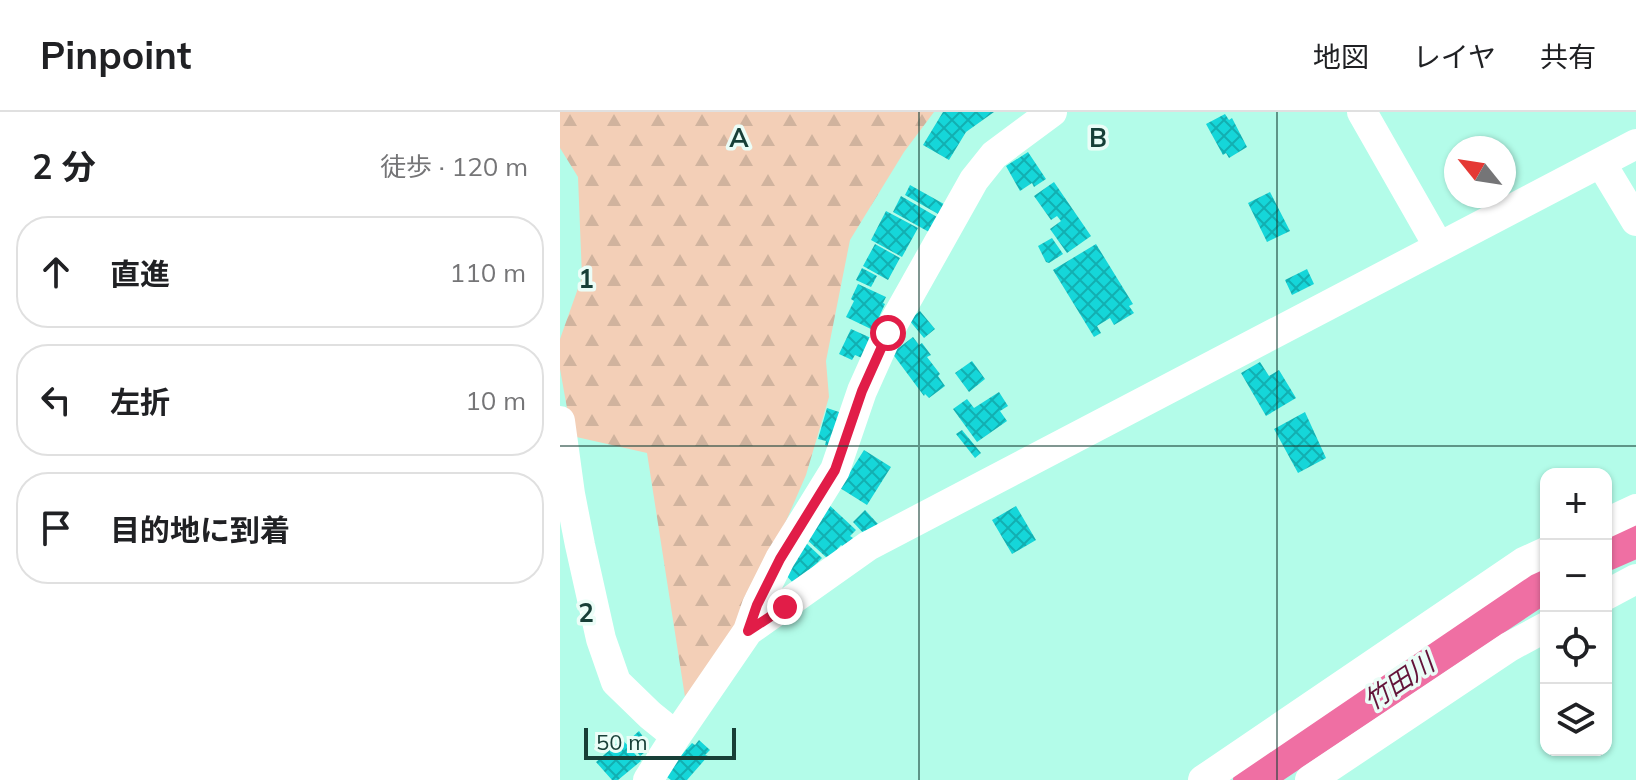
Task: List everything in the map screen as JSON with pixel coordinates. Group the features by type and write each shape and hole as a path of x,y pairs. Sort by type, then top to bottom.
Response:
{"street":[{"path":"648,780 748,631 780,559 835,470 862,391 888,333 974,180 994,155 1052,112"},
{"path":"1362,112 1439,247"},
{"path":"748,631 868,546 1636,144"},
{"path":"1601,163 1636,221"},
{"path":"560,421 580,545 601,639 616,682 676,736"},
{"path":"1612,520 1636,509"},
{"path":"1203,780 1511,571 1540,555"},
{"path":"1612,592 1636,579"},
{"path":"1310,780 1509,647 1540,630"}],"green space":[{"path":"560,112 934,112 904,152 850,240 826,361 829,397 806,475 751,602 685,697 647,453 572,436 560,369 560,339 582,277 578,177 560,148"}],"building":[{"path":"943,112 994,112 966,132 949,160 923,145"},
{"path":"1225,114 1229,120 1232,118 1247,147 1229,158 1226,153 1223,155 1206,124"},
{"path":"1028,152 1046,179 1020,191 1006,166"},
{"path":"1054,182 1091,236 1067,253 1050,229 1061,221 1057,216 1051,220 1034,196"},
{"path":"910,185 951,208 945,218 905,195"},
{"path":"1270,192 1290,231 1267,242 1248,203"},
{"path":"901,196 937,217 929,232 893,212"},
{"path":"886,211 918,228 902,257 871,240"},
{"path":"1052,238 1063,254 1049,263 1038,246"},
{"path":"875,244 900,258 888,280 863,266"},
{"path":"1096,244 1133,304 1129,306 1134,313 1114,325 1110,318 1097,326 1101,333 1094,337 1053,270"},
{"path":"862,268 877,276 871,287 856,280"},
{"path":"1307,269 1314,284 1292,295 1285,280"},
{"path":"858,284 886,297 873,330 846,317"},
{"path":"920,311 935,329 924,338 909,320"},
{"path":"851,329 871,338 862,358 855,355 852,360 839,354"},
{"path":"913,337 931,355 927,357 945,386 929,398 924,396 892,353"},
{"path":"972,361 985,379 969,392 955,373"},
{"path":"1260,362 1269,376 1279,370 1296,398 1266,416 1241,373"},
{"path":"999,392 1008,406 1000,411 1007,421 977,442 953,409 967,399 974,408"},
{"path":"827,408 845,414 835,448 818,439"},
{"path":"1305,412 1326,458 1298,473 1274,429"},
{"path":"962,430 981,453 975,458 956,434"},
{"path":"864,450 891,467 867,505 840,488"},
{"path":"827,503 856,530 850,536 853,538 828,559 804,537"},
{"path":"1016,506 1036,540 1012,554 992,520"},
{"path":"865,510 878,524 866,536 853,522"},
{"path":"805,542 822,558 795,585 783,572"},
{"path":"639,731 648,750 640,756 629,740"},
{"path":"622,739 641,761 618,780 612,780 596,762"},
{"path":"699,740 710,750 687,780 671,780 664,775 692,743 695,745"}],"waterway":[{"name":"竹田川","path":"1612,550 1636,540"},
{"name":"竹田川","path":"1251,780 1540,587"}],"route":[{"path":"785,607 748,631 780,559 835,470 862,391 888,333"}]}
